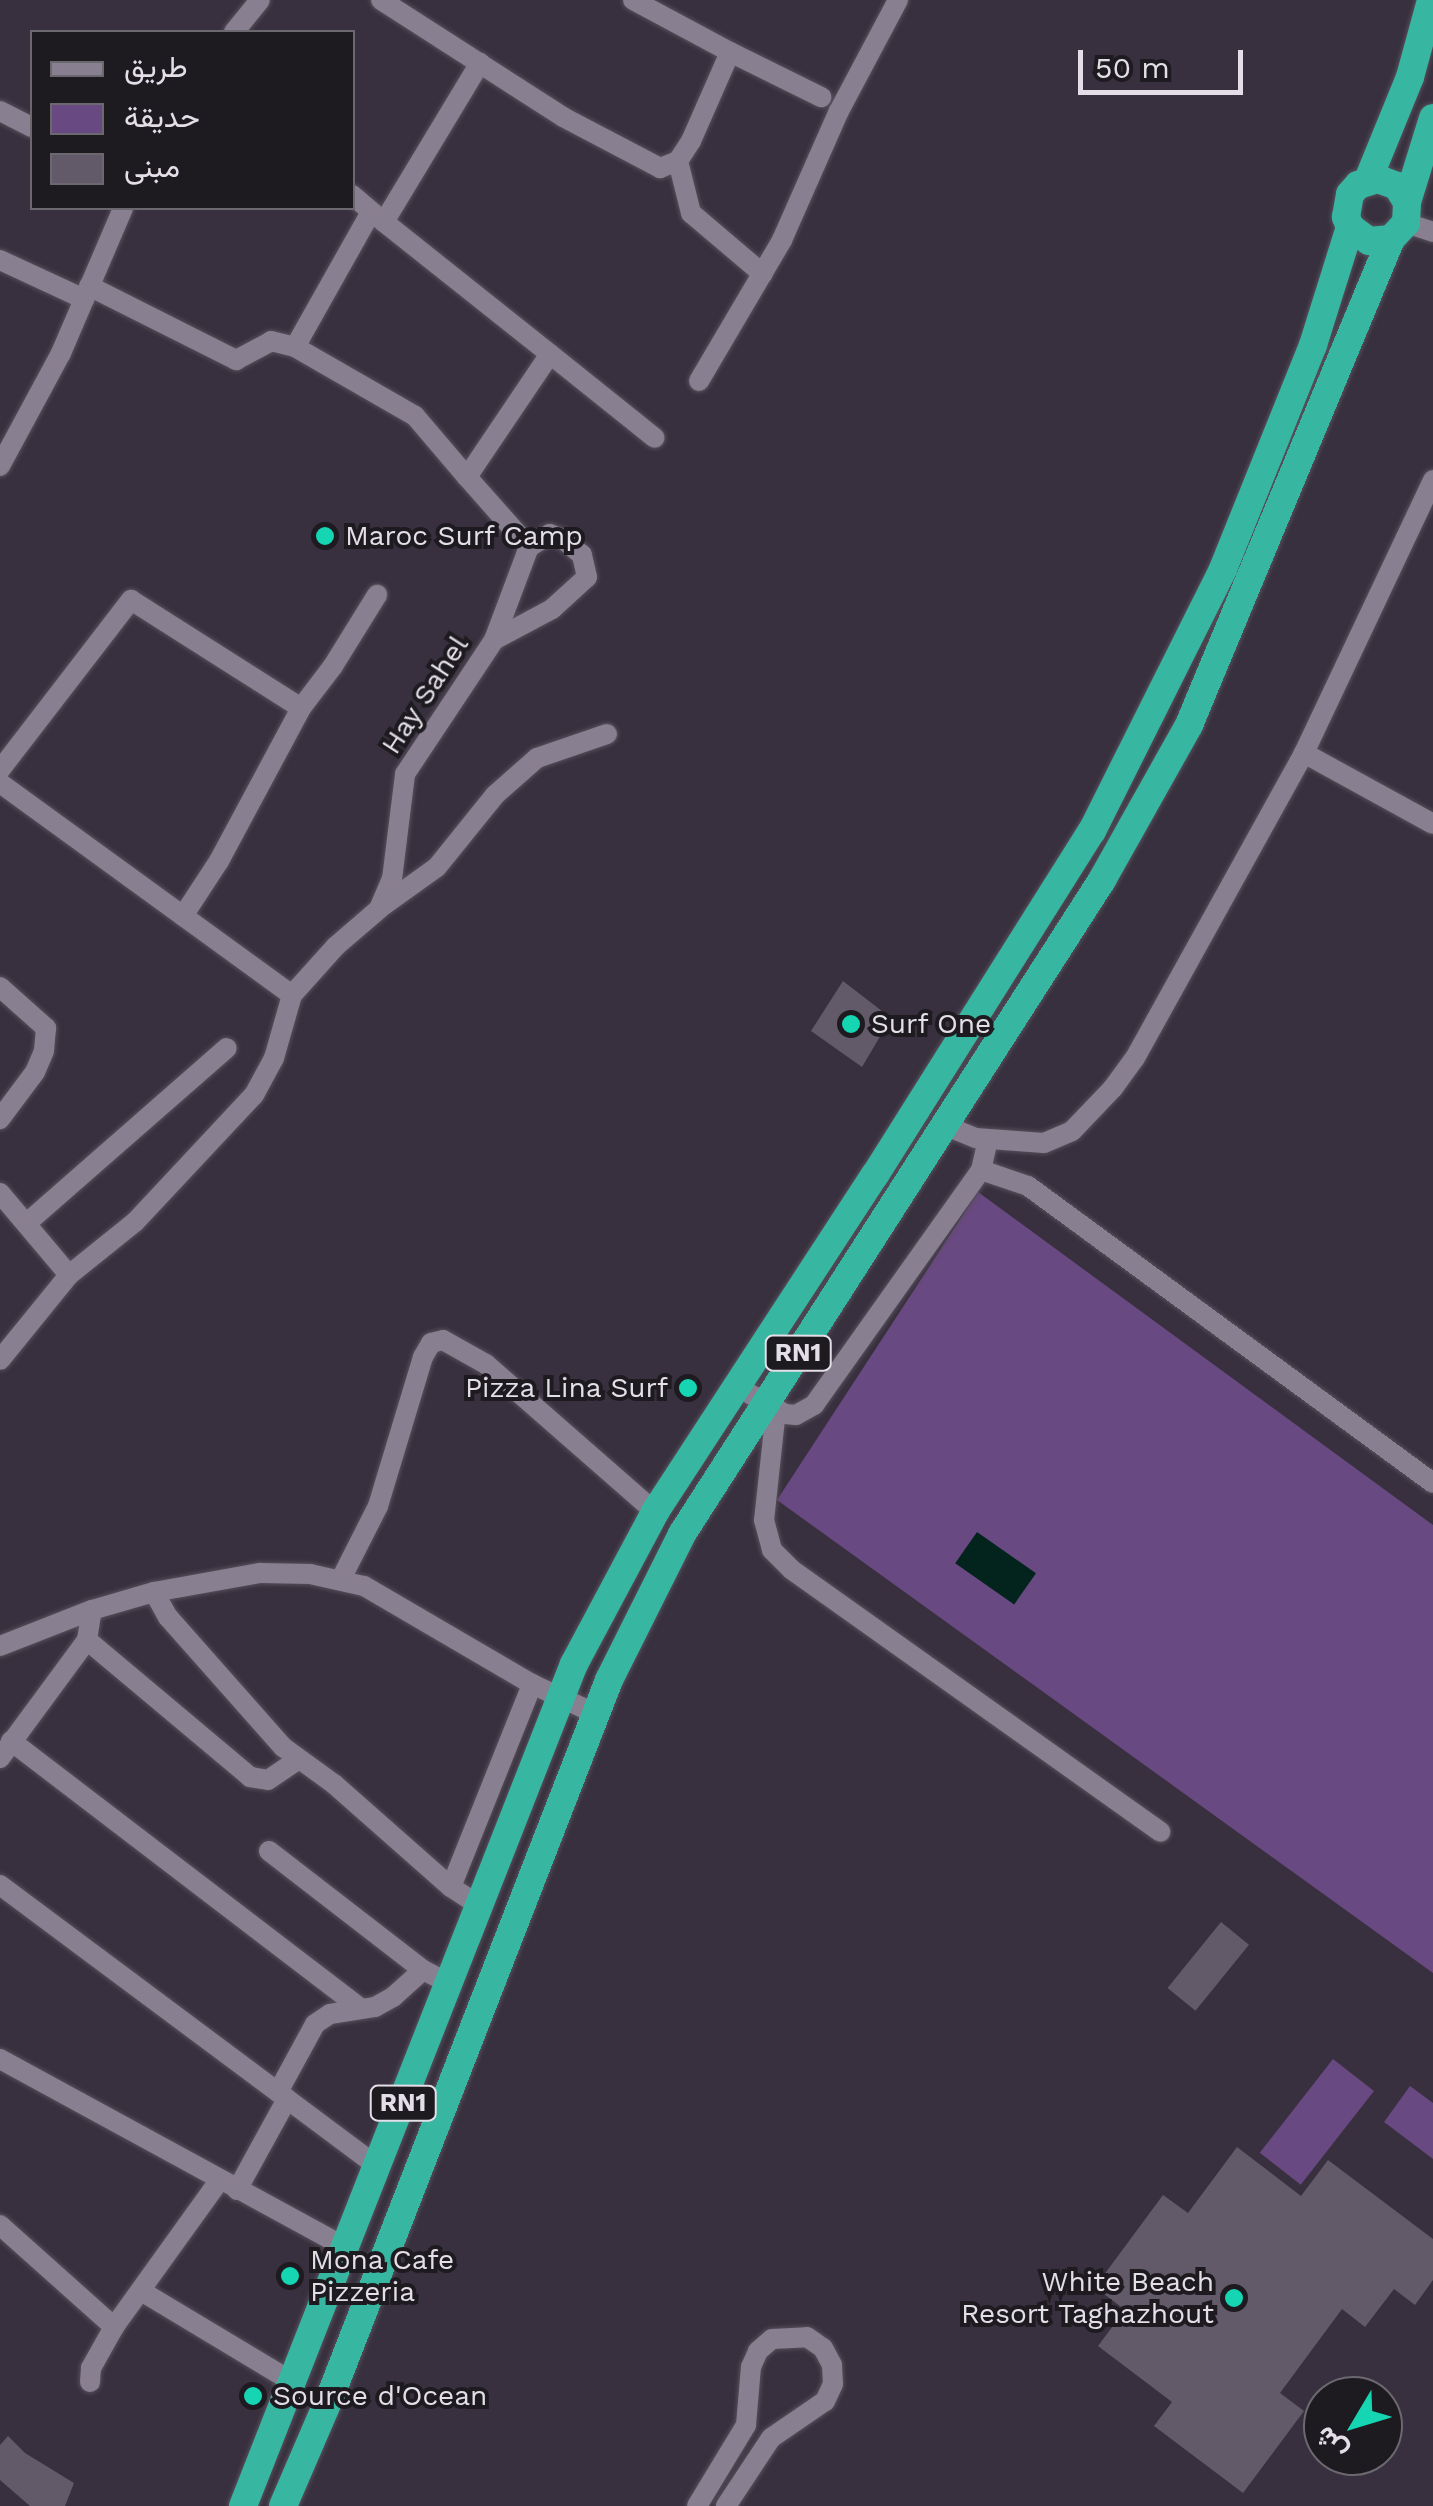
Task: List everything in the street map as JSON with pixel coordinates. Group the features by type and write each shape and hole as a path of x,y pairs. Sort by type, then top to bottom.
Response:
{"highway":[{"name":"RN1","path":"243,2506 379,2168 560,1698 655,1512 875,1175 1100,814 1223,569 1313,345 1350,227 1346,216 1350,194 1368,180 1410,77 1431,0"},
{"name":"RN1","path":"283,2506 332,2392 594,1713 682,1534 770,1407 1102,880 1190,724 1409,224 1433,118"},
{"path":"1350,227 1369,241 1409,224 1397,186 1368,180"}],"street":[{"path":"236,30 260,0"},
{"path":"382,0 645,162 660,168 678,161"},
{"path":"633,0 820,97"},
{"path":"699,381 763,274 898,0"},
{"path":"730,52 678,161 690,213 763,274"},
{"path":"296,347 480,63"},
{"path":"0,110 30,126"},
{"path":"355,198 655,438"},
{"path":"0,466 61,353 121,210"},
{"path":"0,260 87,293 236,360 271,342 296,347 415,416 529,547 550,534 582,555 586,577 552,608 494,640"},
{"path":"467,477 550,354"},
{"path":"946,1126 988,1140 1044,1143 1072,1131 1094,1112 1135,1058 1304,753 1433,480"},
{"name":"Hay Sahel","path":"379,909 392,879 405,774 494,640 529,547"},
{"path":"183,916 219,861 302,708 334,666 377,595"},
{"path":"0,770 131,600 302,708"},
{"path":"0,1360 12,1351 69,1276 135,1222 254,1095 274,1058 292,995 336,946 436,867 495,795 537,758 607,734"},
{"path":"1304,753 1433,824"},
{"path":"0,783 292,995"},
{"path":"0,987 46,1028 44,1051 34,1072 0,1119"},
{"path":"28,1222 227,1048"},
{"path":"736,1386 770,1407 796,1415 814,1405 980,1170 988,1140"},
{"path":"980,1170 1028,1186 1433,1483"},
{"path":"0,1193 69,1276"},
{"path":"340,1578 378,1506 423,1357 431,1343 443,1340 486,1364 655,1512"},
{"path":"770,1407 764,1520 772,1550 792,1570 1160,1832"},
{"path":"0,1646 92,1610 154,1592 260,1573 340,1578 410,1610 532,1684 594,1713"},
{"path":"154,1592 168,1618 242,1703 299,1759 451,1887 480,1906"},
{"path":"92,1610 87,1640 5,1749 361,2009"},
{"path":"87,1640 250,1778 268,1780 299,1759"},
{"path":"451,1887 532,1684"},
{"path":"269,1852 424,1970 449,1983"},
{"path":"0,1885 108,1970 379,2168"},
{"path":"90,2382 91,2368 114,2327 228,2186 283,2096 315,2024 330,2014 393,1998 424,1970"},
{"path":"0,2059 346,2248"},
{"path":"0,2225 114,2327"},
{"path":"141,2292 294,2383"},
{"path":"697,2506 746,2426 751,2367 758,2351 772,2339 807,2337 823,2348 832,2365 833,2384 826,2401 771,2438 726,2506"}],"green space":[{"path":"978,1192 1433,1525 1433,1973 777,1500"},
{"path":"1333,2059 1374,2091 1301,2185 1260,2153"},
{"path":"1410,2086 1433,2103 1433,2159 1384,2122"}],"shaded area":[{"path":"977,1532 1036,1573 1014,1604 955,1563"}],"building":[{"name":"Surf One","path":"843,981 891,1018 862,1067 811,1031"},
{"path":"1221,1922 1249,1945 1195,2011 1168,1988"},
{"path":"1237,2147 1301,2196 1328,2160 1433,2239 1433,2280 1415,2305 1394,2289 1365,2327 1342,2309 1280,2393 1303,2412 1243,2493 1154,2426 1172,2402 1098,2346 1125,2310 1095,2287 1163,2195 1188,2213"},
{"path":"8,2436 25,2453 74,2483 65,2506 30,2506 0,2480 0,2445"}],"place":[{"name":"Maroc Surf Camp","path":"325,536"},
{"name":"Surf One","path":"851,1024"},
{"name":"Pizza Lina Surf","path":"688,1388"},
{"name":"Mona Cafe Pizzeria","path":"290,2276"},
{"name":"White Beach Resort Taghazhout","path":"1234,2298"},
{"name":"Source d'Ocean","path":"253,2396"}]}
